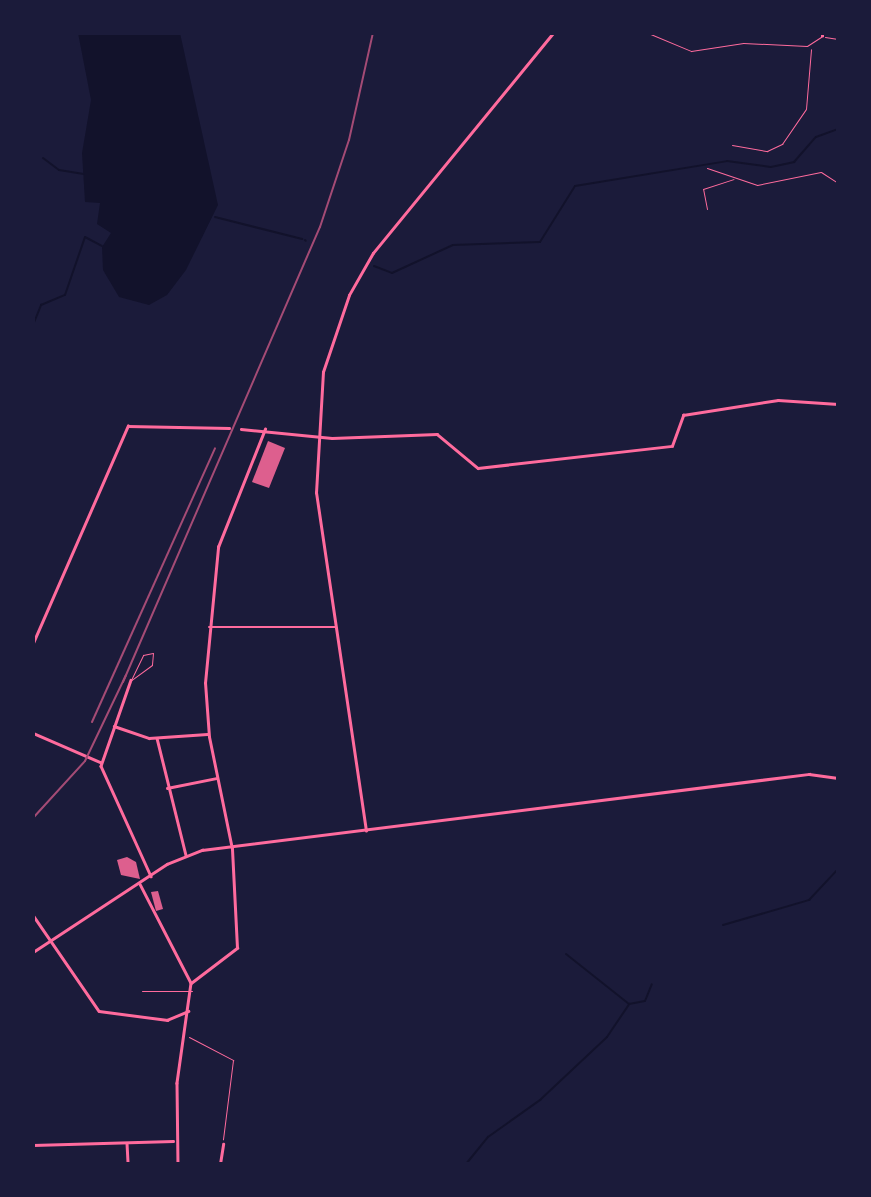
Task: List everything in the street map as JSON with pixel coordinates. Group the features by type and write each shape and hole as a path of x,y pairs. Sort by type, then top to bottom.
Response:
{"street":[{"path":"366,831 317,500 316,435 334,333 373,253 553,33"},
{"path":"241,429 316,435 437,433 478,468 672,446 683,415 778,400 838,404"},
{"path":"33,643 128,426 229,428"},
{"path":"191,984 237,948 231,846 209,737 209,627 219,544 265,429"},
{"path":"209,627 335,627"},
{"path":"100,762 131,680"},
{"path":"114,726 157,738 200,731 209,737"},
{"path":"33,733 100,762 151,876"},
{"path":"157,738 167,788 186,855"},
{"path":"33,953 186,855 231,846 809,774 838,778"},
{"path":"167,788 217,778"},
{"path":"140,884 191,984 192,991 184,1035 173,1141 177,1164"},
{"path":"33,915 99,1011 167,1020 188,1011"},
{"path":"33,1145 173,1141"},
{"path":"127,1143 128,1164"},
{"path":"220,1164 223,1144"}],"lane":[{"path":"648,33 691,51 743,43 811,44 822,35 838,39"},
{"path":"153,653 152,665 131,680 143,655 153,653"},
{"path":"142,991 192,991"}],"path":[{"path":"732,145 767,151 782,144 806,109 811,44"},
{"path":"708,168 733,179 796,182 821,172 838,183"},
{"path":"707,209 703,189 733,179"},
{"path":"184,1035 233,1060 223,1144"}],"shaded area":[{"path":"78,33 180,33 218,205 186,270 167,295 149,305 119,297 103,270 102,247 111,233 97,224 100,203 85,202 82,153 91,100"}],"building":[{"path":"268,441 285,448 269,488 252,482"},
{"path":"127,857 136,862 140,879 121,875 117,860"},
{"path":"158,891 163,909 156,911 151,892"}],"waterway":[{"path":"374,266 392,273 453,245 540,242 575,186 727,161 771,167 794,162 816,137 838,129"},
{"path":"43,158 59,170 84,174"},
{"path":"215,217 302,239"},
{"path":"33,325 41,305 65,295 85,237 102,246"},
{"path":"723,925 809,900 838,869"},
{"path":"566,954 629,1004"},
{"path":"466,1164 488,1137 540,1100 607,1037 629,1004 645,1001 652,984"}],"railway":[{"path":"123,682 320,227 349,140 373,33"},
{"path":"92,722 215,448"},
{"path":"33,818 85,761 126,675"}]}
